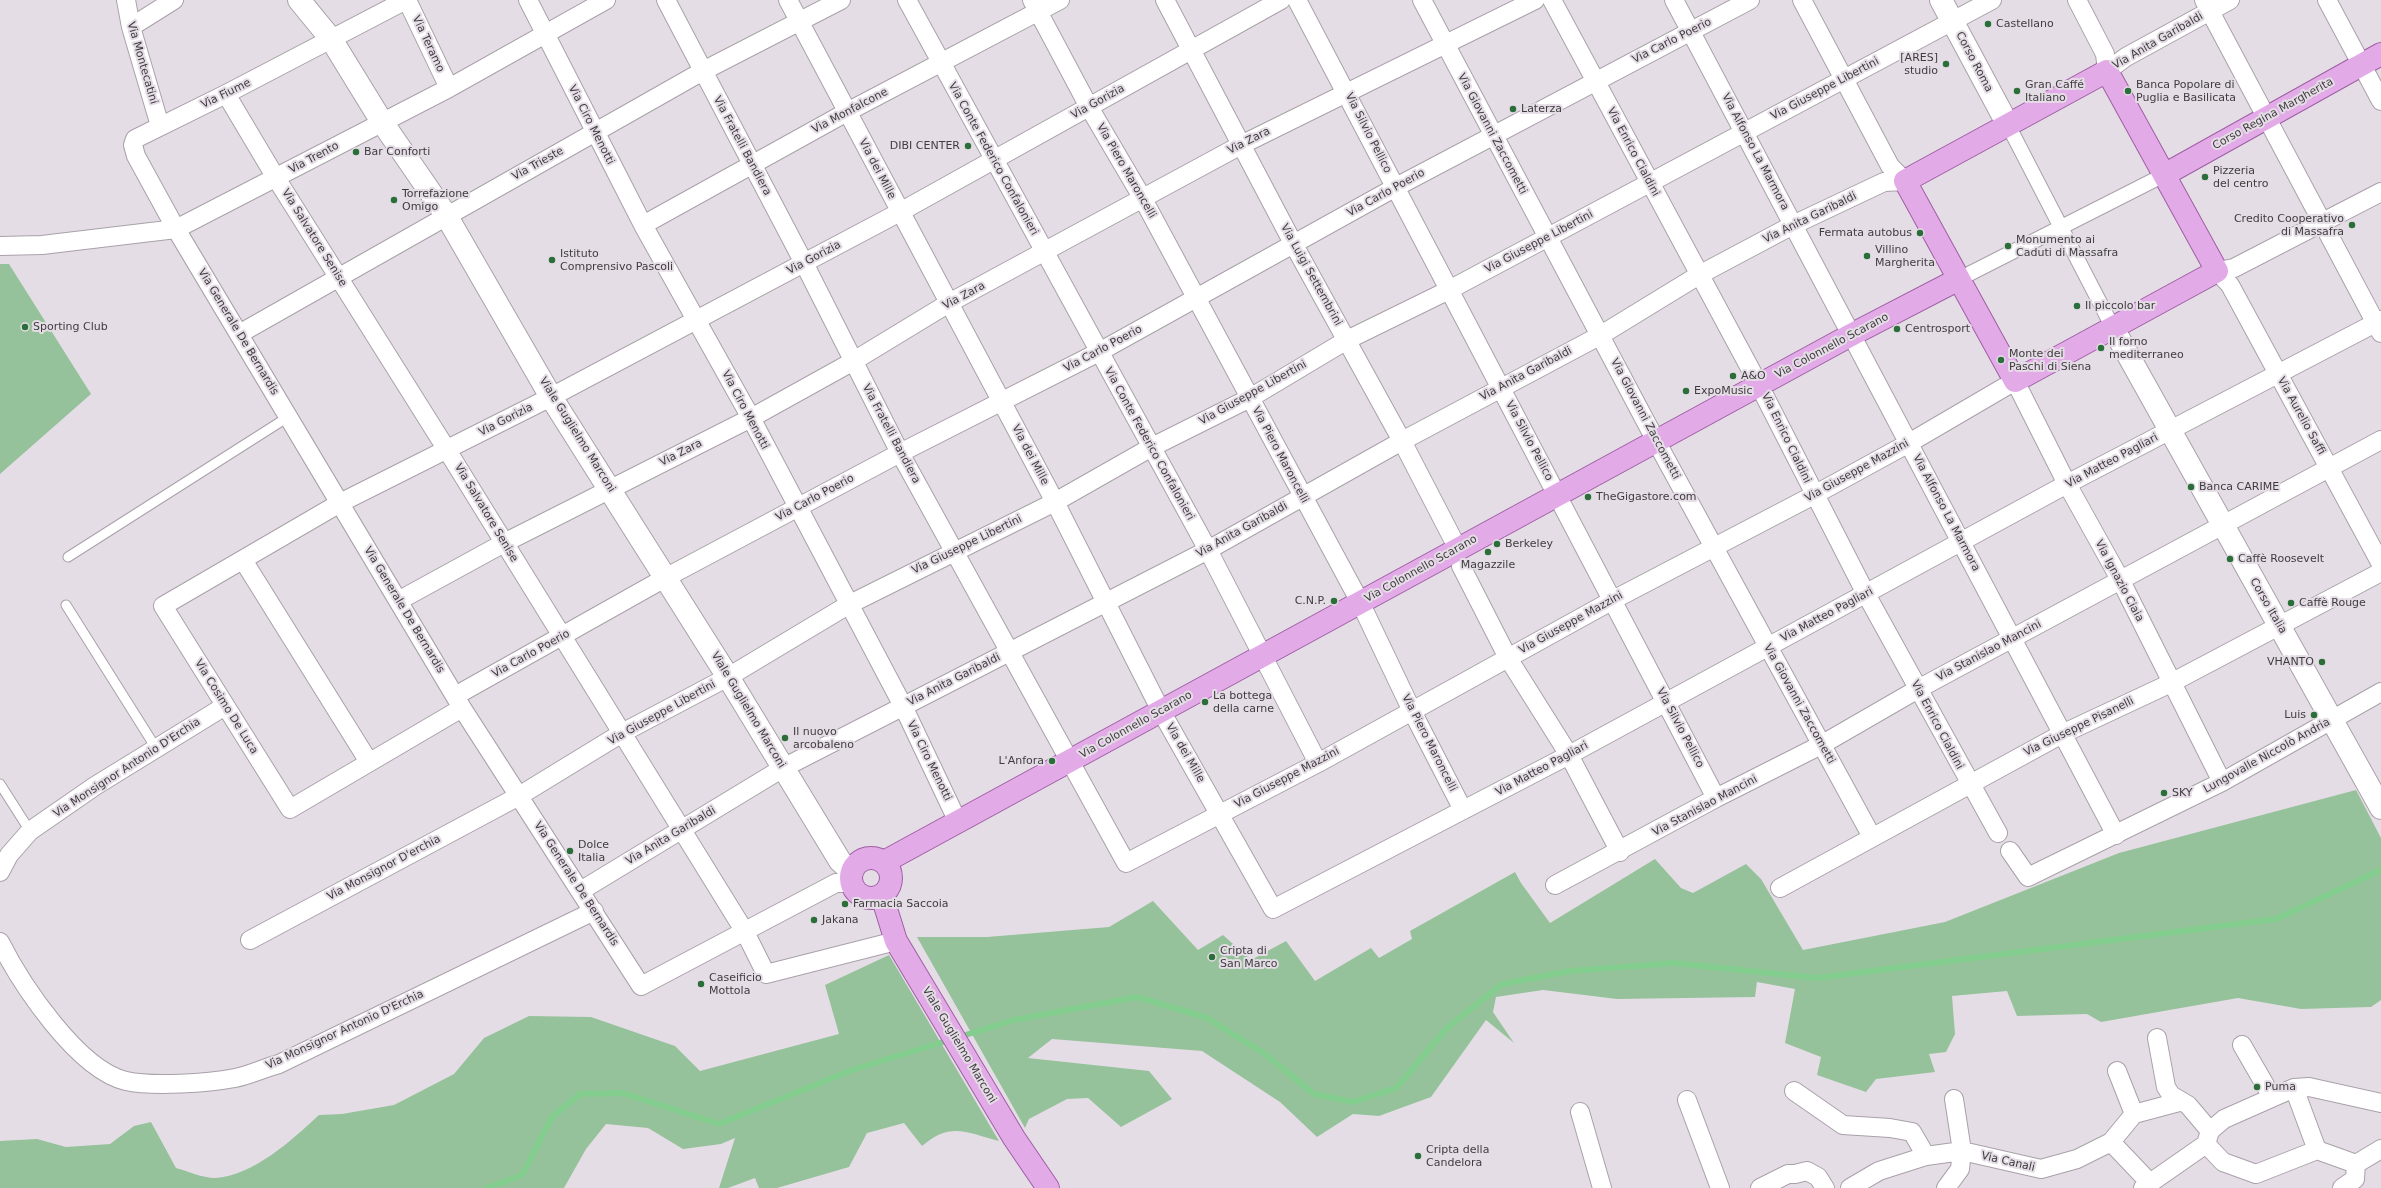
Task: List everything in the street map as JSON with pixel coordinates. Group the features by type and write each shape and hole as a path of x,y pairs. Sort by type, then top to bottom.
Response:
{"main road":[{"name":"Corso Regina Margherita","path":"2164,175 2381,54"},
{"path":"2107,71 2217,272 2015,381 1905,180 2107,71"},
{"name":"Via Colonnello Scarano","path":"884,862 1360,602 1459,558 1557,495 1851,335 1959,279"},
{"path":"852,877 860,862 872,858 884,862 891,873 890,886 882,896"},
{"name":"Viale Guglielmo Marconi","path":"852,877 858,894 870,898 882,896 896,941 1014,1138 1048,1188"}],"street":[{"name":"Via Montecatini","path":"126,0 130,27 160,126"},
{"path":"130,27 174,0"},
{"name":"Viale Guglielmo Marconi","path":"298,0 330,39 382,122 446,215 551,397 611,488 728,676 840,861 852,877"},
{"name":"Via Fiume","path":"176,229 136,156 133,145 135,139 226,94 406,0"},
{"name":"Via Teramo","path":"406,0 449,88"},
{"name":"Via Ciro Menotti","path":"528,0 643,225 751,418 796,508 903,706 958,822"},
{"name":"Via Trento","path":"0,246 42,245 176,229 449,88 544,33 606,0"},
{"name":"Via Fratelli Bandiera","path":"666,0 751,165 804,263 852,362 900,453 1071,760 1126,863"},
{"name":"Via dei Mille","path":"788,0 1055,502 1161,711 1273,909"},
{"name":"Via Trieste","path":"239,334 340,279 446,215 703,71 798,20 841,0"},
{"name":"Via Conte Federico Confalonieri","path":"907,0 992,160 1046,252 1150,448 1208,550 1318,763"},
{"name":"Via Monfalcone","path":"643,225 847,112 940,63 1035,6 1060,0"},
{"name":"Via Luigi Settembrini","path":"1165,0 1294,245 1402,441 1508,658 1569,755 1620,852"},
{"name":"Via Gorizia","path":"340,503 551,397 900,212 1281,0"},
{"name":"Via Silvio Pellico","path":"1296,0 1347,93 1716,798"},
{"name":"Via Giovanni Zaccometti","path":"1422,0 1443,44 1600,334 1656,441 1872,837"},
{"name":"Via Zara","path":"398,601 504,543 751,418 852,362 949,303 1046,252 1241,145 1443,44 1535,0"},
{"name":"Via Enrico Cialdini","path":"1552,0 1759,385 1866,594 1969,784 1998,833"},
{"name":"Via Alfonso La Marmora","path":"1674,0 2116,835"},
{"name":"Via Carlo Poerio","path":"458,702 562,637 666,578 900,453 1002,403 1099,352 1492,135 1594,80 1691,32 1750,0"},
{"path":"1802,0 1890,166 1905,180"},
{"name":"Corso Roma","path":"1941,0 2008,125"},
{"name":"Via Giuseppe Libertini","path":"519,796 622,733 728,676 848,605 955,550 1055,502 1150,448 1250,398 1347,340 1449,290 1548,238 1649,182 1992,0"},
{"path":"2077,0 2105,54 2107,71"},
{"name":"Via Anita Garibaldi","path":"2107,71 2126,57 2207,6 2230,0"},
{"path":"2328,0 2360,65 2381,101"},
{"name":"Via Piero Maroncelli","path":"1035,6 1089,107 1143,199 1360,602 1412,711 1463,810"},
{"path":"2207,6 2266,118 2379,325"},
{"name":"Via Salvatore Senise","path":"226,94 276,178 447,450 745,932 766,974 896,941"},
{"path":"2008,125 2113,328"},
{"path":"1959,279 2164,175"},
{"name":"Via Anita Garibaldi","path":"582,890 783,768 1208,550 1302,496 1600,334 1699,275 1793,225 1884,182 1905,180"},
{"path":"2217,272 2234,268 2381,192"},
{"name":"Via Generale De Bernardis","path":"176,229 458,702 582,890 642,986 745,932"},
{"name":"Via Aurelio Saffi","path":"2217,272 2230,285 2381,564"},
{"name":"Via Matteo Pagliari","path":"1273,909 1569,755 1962,543 2067,484 2278,374 2379,325"},
{"name":"Corso Italia","path":"2113,328 2330,720 2381,808"},
{"name":"Via Giuseppe Mazzini","path":"1126,863 1318,763 1613,600 1909,444 2015,381"},
{"name":"Via Ignazio Ciaia","path":"2015,381 2067,484 2120,581 2222,782"},
{"name":"Via Stanislao Mancini","path":"1555,885 1620,852 1716,798 1821,745 1918,690 2381,440"},
{"name":"Via Cosimo De Luca","path":"340,503 163,606 290,809 369,762 458,702"},
{"path":"243,560 369,762"},
{"name":"Via Giuseppe Pisanelli","path":"1780,888 2062,734 2171,683 2381,572"},
{"name":"Lungovalle Niccolò Andria","path":"2010,851 2028,877 2222,782 2381,692"},
{"name":"Via Monsignor Antonio D'Erchia","path":"0,872 9,855 30,831 156,748 225,706"},
{"name":"Via Monsignor D'erchia","path":"250,940 519,796"},
{"path":"745,932 836,883 852,877"},
{"name":"Via Monsignor Antonio D'Erchia","path":"0,942 16,973 71,1044 96,1068 126,1081 162,1084 235,1078 279,1064 594,911"},
{"path":"2157,1038 2166,1087 2171,1095 2179,1102 2188,1105 2223,1162 2256,1174 2317,1150 2356,1164"},
{"path":"2242,1045 2272,1097"},
{"path":"2117,1071 2134,1114"},
{"path":"2179,1102 2134,1114 2111,1142 2154,1184 2208,1137 2224,1119 2294,1088 2309,1087 2381,1103"},
{"path":"2294,1088 2317,1150"},
{"path":"1794,1091 1843,1125 1890,1128 1912,1132 1926,1156"},
{"path":"1948,1187 1960,1169 1962,1151 1954,1099"},
{"path":"1687,1100 1717,1187"},
{"path":"1580,1112 1602,1188"},
{"name":"Via Canali","path":"1850,1188 1879,1171 1926,1156 1962,1151 2041,1169 2077,1159 2111,1142"},
{"path":"2345,1187 2354,1179 2356,1164 2381,1148"},
{"path":"1760,1188 1788,1174 1807,1171 1818,1177 1825,1188"}],"lane":[{"path":"68,557 288,417"},
{"path":"66,605 156,748"},
{"path":"0,784 30,831"}],"green space":[{"name":"Sporting Club","path":"0,264 9,264 91,394 0,474"},
{"path":"2356,790 2381,838 2381,1000 2371,1007 2301,1009 2238,998 2101,1022 2087,1014 2017,1016 2007,991 1952,996 1955,1034 1946,1052 1929,1054 1935,1072 1876,1079 1866,1092 1817,1075 1821,1057 1785,1043 1795,989 1757,982 1755,997 1617,999 1543,990 1496,997 1493,1012 1514,1043 1486,1020 1431,1097 1379,1116 1353,1114 1317,1137 1280,1102 1202,1051 1052,1039 1028,1058 1149,1071 1172,1099 1121,1127 1088,1098 1067,1099 1029,1119 1025,1128 917,937 987,937 1109,927 1153,901 1198,950 1223,935 1251,960 1286,941 1315,981 1371,948 1379,958 1412,939 1410,931 1515,872 1521,883 1550,923 1655,859 1681,888 1693,893 1746,864 1761,879 1803,950 1945,922 2119,853"},
{"path":"889,955 999,1141 968,1132 951,1131 932,1138 922,1146 904,1123 867,1133 849,1167 777,1188 759,1188 755,1178 728,1188 719,1188 735,1138 721,1144 683,1149 648,1128 606,1124 586,1149 564,1188 0,1188 0,1141 37,1139 66,1147 110,1144 134,1126 151,1122 176,1168 210,1178 229,1176 257,1164 271,1155 297,1135 319,1115 342,1114 394,1105 454,1074 484,1038 529,1016 591,1017 675,1046 700,1071 839,1034 825,985"}],"waterway":[{"path":"487,1188 522,1175 552,1117 580,1094 623,1093 719,1124 852,1070 1014,1020 1137,997 1205,1017 1265,1054 1314,1094 1353,1102 1396,1088 1447,1028 1502,984 1570,971 1674,963 1817,978 2276,919 2381,870"}],"place":[{"name":"Castellano","path":"1988,24"},
{"name":"[ARES] studio","path":"1946,64"},
{"name":"Gran Caffé Italiano","path":"2017,91"},
{"name":"Banca Popolare di Puglia e Basilicata","path":"2128,91"},
{"name":"Laterza","path":"1513,109"},
{"name":"DIBI CENTER","path":"968,146"},
{"name":"Bar Conforti","path":"356,152"},
{"name":"Pizzeria del centro","path":"2205,177"},
{"name":"Torrefazione Omigo","path":"394,200"},
{"name":"Credito Cooperativo di Massafra","path":"2352,225"},
{"name":"Fermata autobus","path":"1920,233"},
{"name":"Monumento ai Caduti di Massafra","path":"2008,246"},
{"name":"Villino Margherita","path":"1867,256"},
{"name":"Istituto Comprensivo Pascoli","path":"552,260"},
{"name":"Il piccolo bar","path":"2077,306"},
{"name":"Sporting Club","path":"25,327"},
{"name":"Centrosport","path":"1897,329"},
{"name":"Il forno mediterraneo","path":"2101,348"},
{"name":"Monte dei Paschi di Siena","path":"2001,360"},
{"name":"A&O","path":"1733,376"},
{"name":"ExpoMusic","path":"1686,391"},
{"name":"Banca CARIME","path":"2191,487"},
{"name":"TheGigastore.com","path":"1588,497"},
{"name":"Berkeley","path":"1497,544"},
{"name":"Magazzile","path":"1488,552"},
{"name":"Caffè Roosevelt","path":"2230,559"},
{"name":"C.N.P.","path":"1334,601"},
{"name":"Caffè Rouge","path":"2291,603"},
{"name":"VHANTO","path":"2322,662"},
{"name":"La bottega della carne","path":"1205,702"},
{"name":"Luis","path":"2314,715"},
{"name":"Il nuovo arcobaleno","path":"785,738"},
{"name":"L'Anfora","path":"1052,761"},
{"name":"SKY","path":"2164,793"},
{"name":"Dolce Italia","path":"570,851"},
{"name":"Farmacia Saccoia","path":"845,904"},
{"name":"Jakana","path":"814,920"},
{"name":"Cripta di San Marco","path":"1212,957"},
{"name":"Caseificio Mottola","path":"701,984"},
{"name":"Puma","path":"2257,1087"},
{"name":"Cripta della Candelora","path":"1418,1156"}]}
